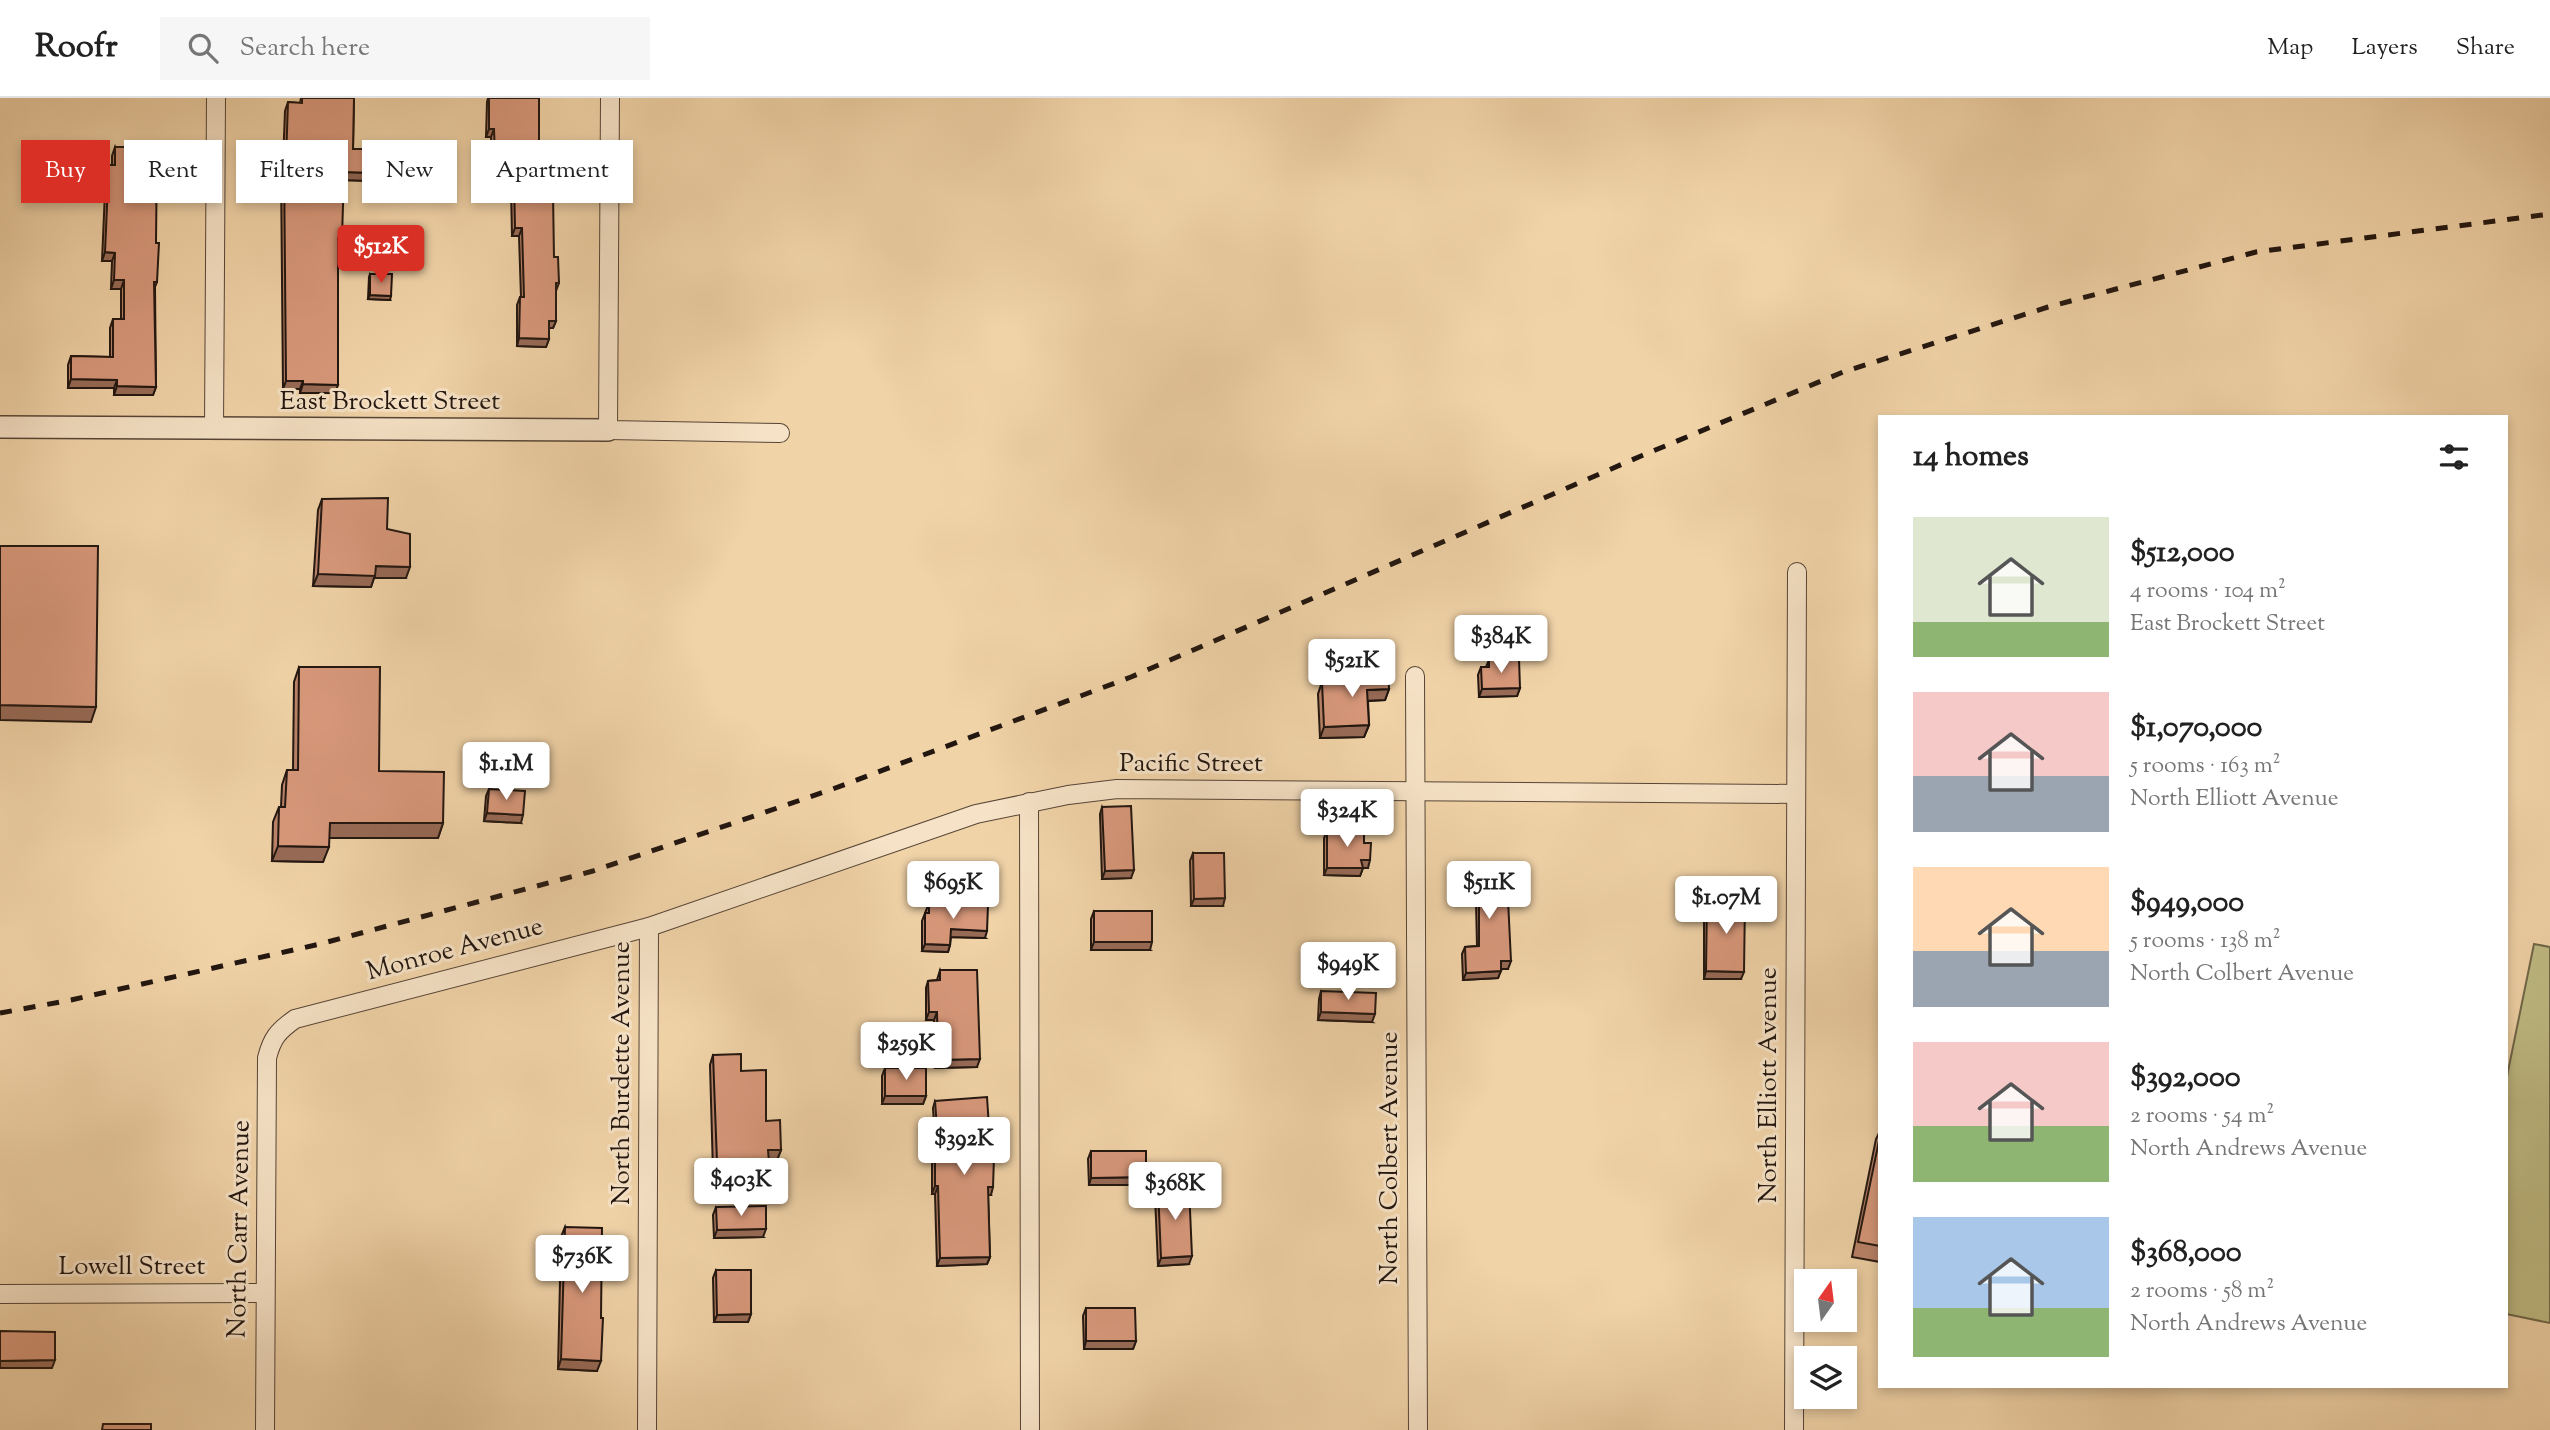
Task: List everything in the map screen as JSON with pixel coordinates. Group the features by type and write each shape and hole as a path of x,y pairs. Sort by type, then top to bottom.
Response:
{"street":[{"path":"214,429 216,98"},
{"path":"608,430 610,98"},
{"name":"East Brockett Street","path":"0,427 780,433"},
{"name":"North Elliott Avenue","path":"1794,1430 1797,572"},
{"name":"North Colbert Avenue","path":"1415,676 1418,1430"},
{"name":"Pacific Street","path":"649,927 976,814 1029,802 1117,789 1796,793"},
{"path":"1029,802 1030,1430"},
{"name":"Monroe Avenue","path":"278,1031 295,1019 649,927"},
{"name":"North Burdette Avenue","path":"647,1430 649,927"},
{"name":"North Carr Avenue","path":"265,1430 267,1058 271,1042 278,1031"},
{"name":"Lowell Street","path":"0,1294 265,1293"}],"shaded area":[{"path":"2534,944 2550,947 2550,1323 2508,1314 2508,1071"}],"building":[{"path":"302,98 354,98 353,149 362,149 362,173 348,172 348,140 287,140 288,102 302,103"},
{"path":"489,98 539,98 539,140 494,140 494,129 489,129"},
{"path":"115,147 124,147 124,203 156,203 156,243 159,243 157,282 154,282 156,387 117,386 117,380 71,379 71,356 113,357 113,319 124,319 124,280 114,280 115,253 105,252 107,203 110,203 110,165 115,165"},
{"path":"284,203 343,203 342,238 338,238 338,385 286,381"},
{"path":"514,203 553,203 554,257 558,257 559,283 556,283 556,321 549,321 549,339 519,338 520,297 524,297 522,228 515,228"},
{"path":"370,274 392,274 391,296 370,295"},
{"path":"388,498 387,529 410,534 410,567 376,566 375,576 318,574 322,499"},
{"path":"0,546 98,546 96,707 0,705"},
{"path":"1519,659 1520,688 1482,689 1481,667 1489,667 1489,660"},
{"path":"1388,666 1389,689 1367,690 1369,725 1324,727 1322,682 1365,681 1365,668"},
{"path":"299,667 380,667 379,771 444,772 443,823 330,823 329,847 278,846 279,807 285,807 287,770 298,770"},
{"path":"489,789 525,791 523,815 487,813"},
{"path":"1131,806 1134,870 1105,871 1102,807"},
{"path":"1327,831 1364,831 1364,843 1371,843 1370,860 1361,860 1363,868 1327,868"},
{"path":"1193,853 1224,853 1225,898 1194,899"},
{"path":"1492,865 1493,880 1507,879 1511,961 1501,961 1501,971 1466,973 1465,947 1479,946 1479,894 1465,895 1464,867"},
{"path":"1707,900 1745,900 1744,972 1706,971"},
{"path":"929,903 988,905 987,931 951,929 950,945 925,944 925,913 929,913"},
{"path":"1094,911 1152,911 1152,942 1094,942"},
{"path":"940,970 977,970 980,1059 938,1060 937,1012 929,1012 928,981 940,980"},
{"path":"1321,991 1376,993 1375,1014 1321,1012"},
{"path":"741,1054 741,1071 766,1070 766,1121 780,1120 781,1150 768,1150 769,1162 717,1162 713,1055"},
{"path":"885,1068 926,1068 926,1096 885,1096"},
{"path":"987,1097 991,1157 994,1157 993,1187 988,1187 990,1257 940,1258 938,1186 935,1186 935,1156 939,1156 935,1101"},
{"path":"1878,1146 1878,1246 1858,1242"},
{"path":"1091,1151 1146,1151 1146,1177 1091,1178"},
{"path":"1189,1187 1192,1256 1161,1258 1158,1188"},
{"path":"766,1206 766,1229 717,1230 716,1207"},
{"path":"565,1227 602,1228 601,1361 561,1359"},
{"path":"716,1270 751,1270 751,1314 717,1315"},
{"path":"1086,1308 1135,1308 1136,1341 1086,1341"},
{"path":"0,1331 55,1332 55,1360 0,1361"},
{"path":"103,1424 151,1424 151,1430 102,1430"}],"railway":[{"path":"0,1013 71,1000 320,944 593,871 830,790 1131,677 1641,456 1843,372 2048,307 2256,252 2550,214"}]}
